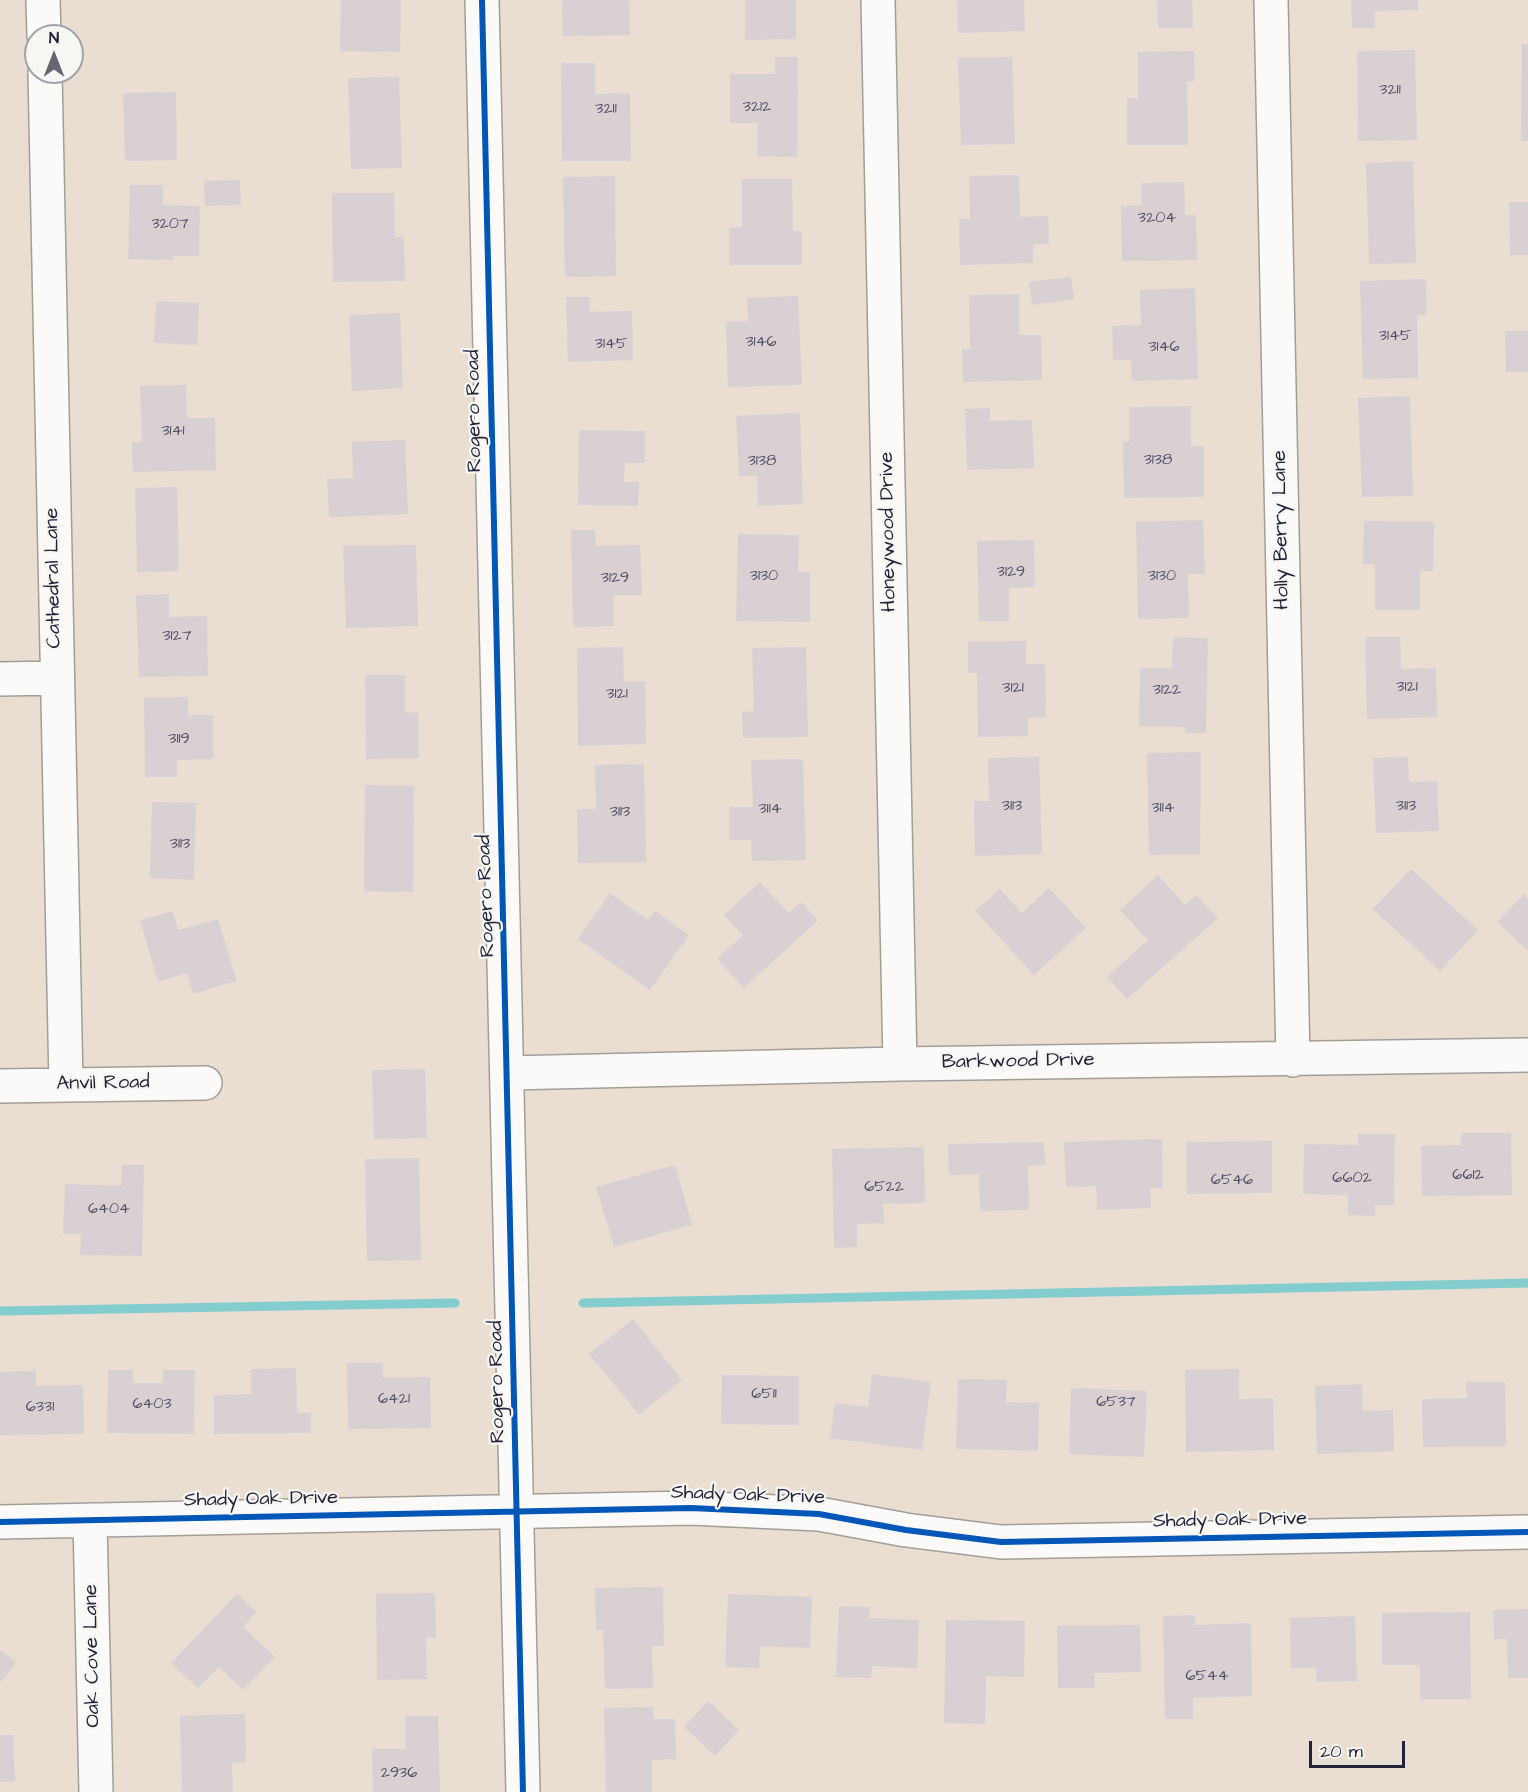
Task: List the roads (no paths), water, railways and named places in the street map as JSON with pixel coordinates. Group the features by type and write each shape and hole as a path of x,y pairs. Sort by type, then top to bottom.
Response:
{"street":[{"path":"43,0 44,24"},
{"name":"Rogero Road","path":"482,0 523,1792"},
{"name":"Honeywood Drive","path":"878,0 900,1064"},
{"name":"Holly Berry Lane","path":"1271,0 1293,1060"},
{"name":"Cathedral Lane","path":"45,84 55,678 66,1084"},
{"path":"0,679 55,678"},
{"name":"Barkwood Drive","path":"508,1072 1528,1055"},
{"name":"Anvil Road","path":"0,1086 205,1083"},
{"name":"Shady Oak Drive","path":"0,1522 691,1508 819,1514 906,1530 1001,1542 1528,1532"},
{"name":"Oak Cove Lane","path":"90,1520 96,1792"}],"waterway":[{"path":"583,1303 1528,1283"},
{"path":"0,1311 455,1303"}]}
